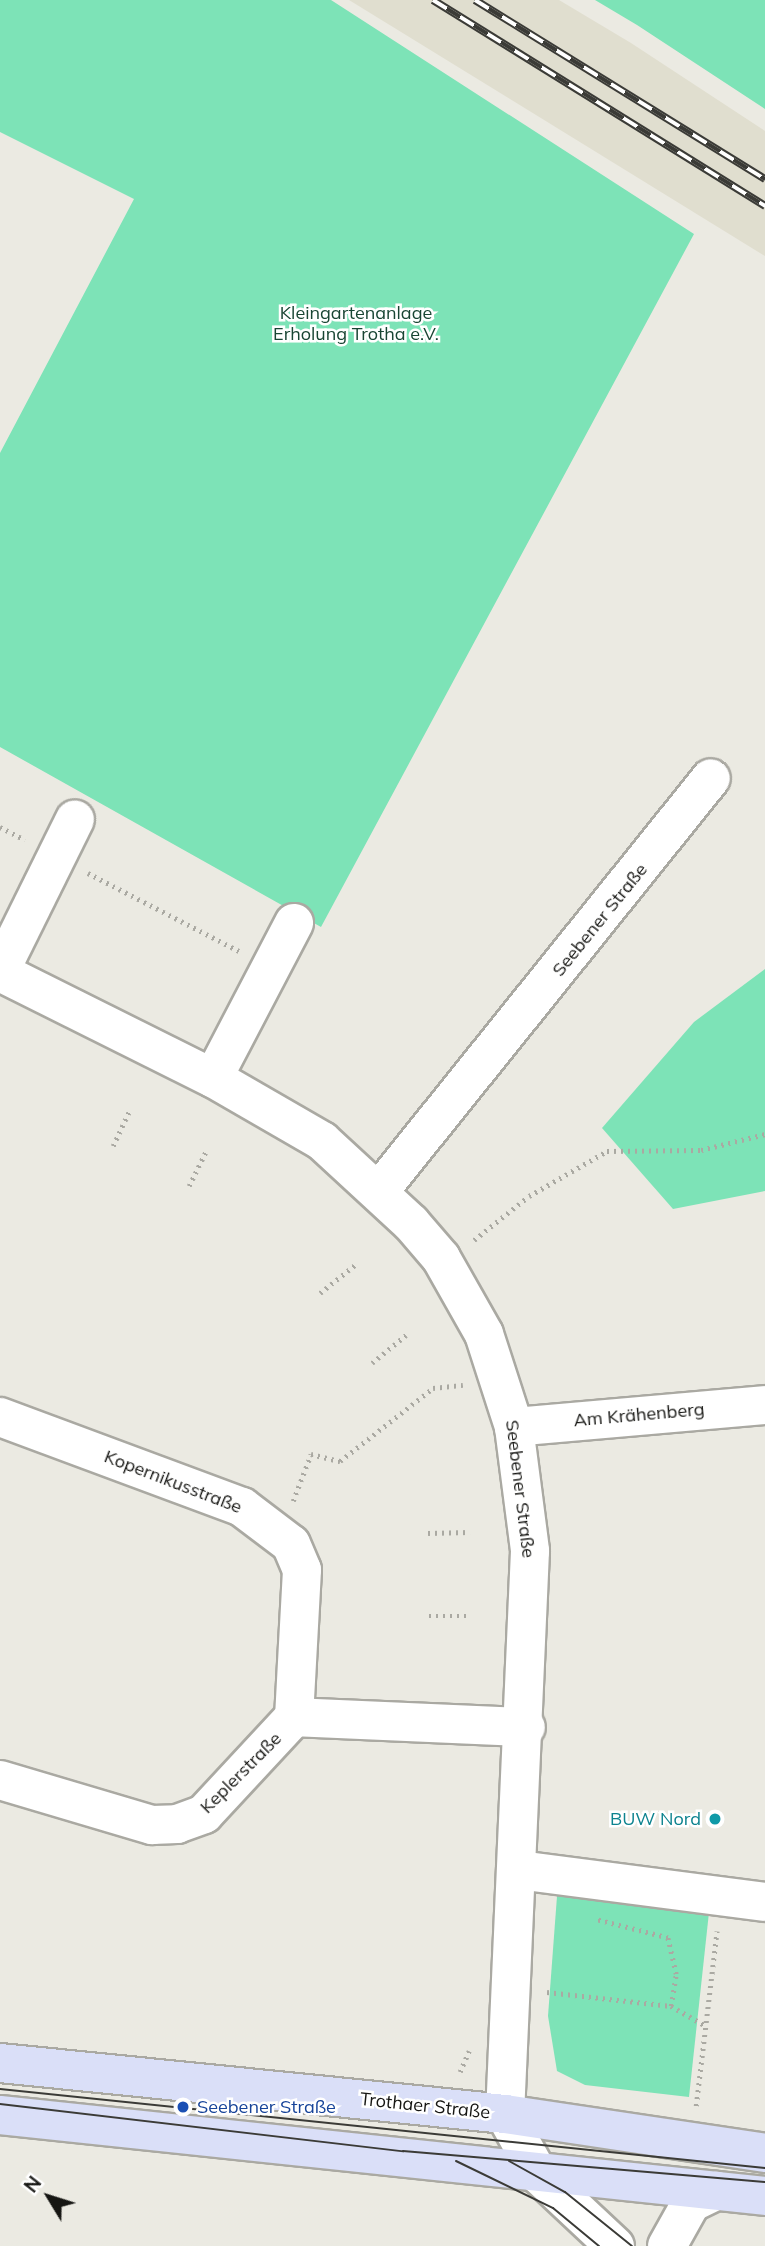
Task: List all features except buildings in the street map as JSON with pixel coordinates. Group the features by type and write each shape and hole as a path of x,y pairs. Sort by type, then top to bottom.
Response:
{"main road":[{"name":"Trothaer Straße","path":"0,2063 505,2114 765,2154"},
{"path":"0,2115 539,2175 765,2196"}],"street":[{"name":"Seebener Straße","path":"380,1190 711,778"},
{"path":"0,972 75,819"},
{"path":"213,1078 294,923"},
{"name":"Seebener Straße","path":"0,972 213,1078 322,1141 380,1190 441,1258 484,1334 514,1427 530,1551 526,1727 505,2114"},
{"name":"Am Krähenberg","path":"514,1427 765,1405"},
{"name":"Kopernikusstraße","path":"0,1417 242,1507 273,1526 291,1544 302,1570 294,1717"},
{"name":"Keplerstraße","path":"0,1780 152,1825 177,1824 204,1814 294,1717 526,1727"},
{"path":"519,1870 765,1902"},
{"path":"505,2114 539,2175 615,2246"},
{"path":"667,2246 691,2203 716,2190"}],"path":[{"path":"0,827 36,846"},
{"path":"85,871 271,967"},
{"path":"113,1146 129,1112"},
{"path":"469,1244 529,1196 607,1151 701,1150 765,1134"},
{"path":"189,1186 206,1152"},
{"path":"320,1293 355,1265"},
{"path":"372,1363 406,1335"},
{"path":"464,1376 471,1393"},
{"path":"273,1526 290,1510 311,1454 340,1461 433,1388 468,1385"},
{"path":"428,1533 470,1532"},
{"path":"429,1616 469,1616"},
{"path":"695,2107 721,1896"},
{"path":"583,1913 668,1938 676,1974 671,2006"},
{"path":"543,1992 671,2006 706,2026"},
{"path":"456,2078 471,2039"}],"shaded area":[{"path":"349,0 559,0 631,43 765,131 765,256"}],"green space":[{"name":"Kleingartenanlage Erholung Trotha e.V.","path":"0,0 331,0 694,234 321,927 0,747 0,453 134,199 0,132"},
{"path":"595,0 765,0 765,109 637,25"},
{"path":"765,969 765,1191 673,1209 602,1128 694,1022"},
{"path":"558,1883 710,1903 689,2097 585,2085 557,2071 548,2016"}],"tram line":[{"path":"0,2089 765,2168"},
{"path":"0,2104 403,2151 765,2182"},
{"path":"456,2161 553,2208 599,2246"},
{"path":"509,2161 565,2192 632,2246"}],"railway":[{"path":"433,0 765,206"},
{"path":"475,0 765,179"}],"place":[{"name":"BUW Nord","path":"715,1819"},
{"name":"Seebener Straße","path":"183,2107"}]}
